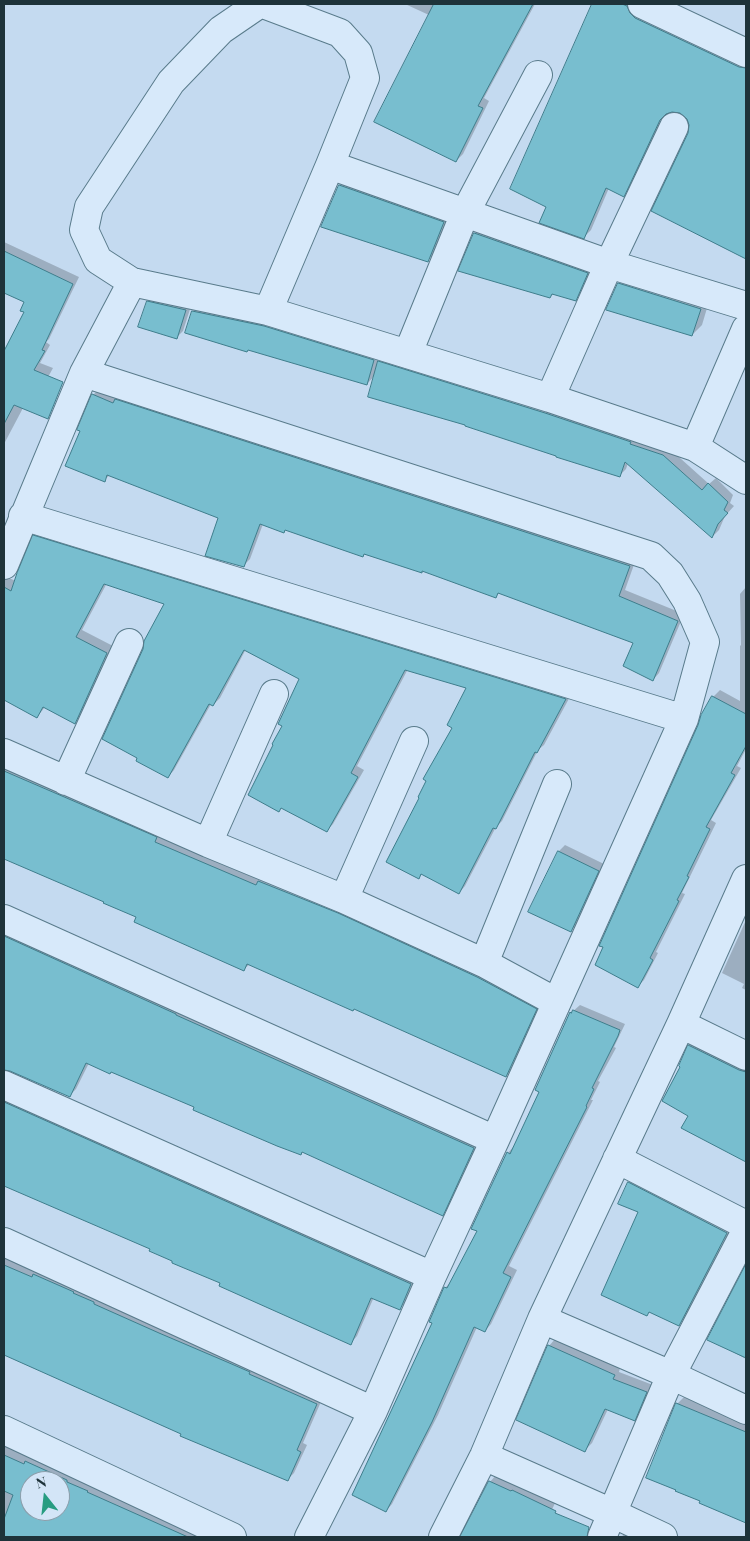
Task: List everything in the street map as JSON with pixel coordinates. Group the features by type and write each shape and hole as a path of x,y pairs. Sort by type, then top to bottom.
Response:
{"street":[{"path":"259,4 221,30 171,82 89,207 84,230 98,260 132,282 268,311 550,398 695,447 746,480"},
{"path":"263,4 340,33 358,53 365,78 268,311"},
{"path":"642,4 746,54"},
{"path":"408,353 465,213 538,75"},
{"path":"550,398 609,264 674,127"},
{"path":"330,165 609,264 746,306"},
{"path":"4,565 84,373 132,282"},
{"path":"695,447 746,329"},
{"path":"84,373 651,556 670,574 687,601 705,642 684,719 496,1140 432,1276 373,1411 309,1537"},
{"path":"23,516 684,719"},
{"path":"66,781 129,643"},
{"path":"208,843 274,694"},
{"path":"344,899 414,741"},
{"path":"4,753 208,843 344,899 484,963 556,1002"},
{"path":"484,963 557,784"},
{"path":"443,1537 484,1456 542,1319 745,887"},
{"path":"4,918 496,1140"},
{"path":"681,1024 746,1056"},
{"path":"4,1085 432,1276"},
{"path":"617,1159 746,1225"},
{"path":"607,1525 671,1375 746,1231"},
{"path":"4,1242 373,1411"},
{"path":"542,1319 746,1410"},
{"path":"4,1430 232,1537"},
{"path":"484,1456 607,1525 663,1537"}],"building":[{"path":"434,4 533,4 478,106 483,108 456,162 374,122"},
{"path":"592,4 622,4 627,6 635,18 739,67 746,68 746,259 651,211 688,133 689,125 687,119 680,113 672,112 666,114 660,120 624,197 606,188 584,239 539,223 546,207 510,189"},
{"path":"339,185 444,222 428,262 321,227"},
{"path":"474,233 588,273 576,301 552,294 550,298 458,271"},
{"path":"4,251 73,284 42,350 45,351 34,370 63,382 48,419 14,405 4,424 4,351 24,312 20,311 24,302 4,293"},
{"path":"618,283 701,309 692,336 606,310"},
{"path":"147,301 186,310 177,339 138,327"},
{"path":"192,311 264,326 374,360 367,385 185,333"},
{"path":"378,361 545,413 631,442 630,444 663,455 702,490 708,483 728,502 724,510 728,513 718,524 712,538 625,462 620,477 465,425 368,397"},
{"path":"92,394 113,403 115,399 630,566 619,596 678,621 653,681 623,666 633,643 498,593 496,598 422,571 422,573 364,554 363,557 285,530 284,533 260,524 244,567 205,556 218,518 107,475 105,482 65,466 80,431 77,430"},
{"path":"33,535 566,699 537,753 535,752 496,829 493,828 459,894 421,874 419,879 386,862 419,798 426,781 423,779 452,728 447,725 466,688 405,670 351,773 358,777 327,832 281,808 279,812 248,795 282,726 278,724 299,679 244,650 213,706 209,704 168,778 136,761 137,758 102,739 143,649 144,641 164,604 104,584 76,637 107,653 75,724 43,707 37,718 4,700 4,587 11,591"},
{"path":"712,696 746,714 746,746 731,773 735,775 706,827 710,829 687,876 689,877 677,900 679,901 650,958 653,960 638,988 595,965 603,947 599,946 701,715"},
{"path":"4,771 157,837 155,842 256,885 258,881 338,913 477,977 537,1009 506,1077 354,1009 353,1011 247,964 244,971 134,922 136,917 104,902 4,859"},
{"path":"558,851 599,871 571,932 528,912"},
{"path":"4,936 474,1148 443,1216 302,1152 301,1155 277,1146 193,1110 194,1107 86,1063 70,1097 4,1070"},
{"path":"573,1010 620,1030 618,1036 592,1088 594,1089 587,1107 503,1273 511,1277 485,1332 474,1327 432,1422 386,1512 352,1495 432,1323 429,1322 444,1287 447,1288 477,1231 471,1229 507,1152 510,1154 539,1092 535,1090 570,1012"},
{"path":"688,1045 746,1072 746,1162 681,1128 688,1116 662,1101 680,1067"},
{"path":"4,1102 411,1284 400,1310 371,1298 351,1345 219,1286 220,1283 172,1263 172,1261 149,1251 150,1249 4,1186"},
{"path":"628,1182 727,1233 679,1326 649,1312 647,1316 601,1295 638,1212 618,1204"},
{"path":"746,1264 746,1358 707,1340"},
{"path":"4,1265 32,1277 33,1274 74,1292 94,1302 94,1304 250,1372 249,1374 317,1404 297,1450 301,1452 288,1481 180,1436 181,1434 4,1355"},
{"path":"548,1345 615,1375 613,1379 647,1392 635,1421 605,1409 585,1452 516,1420"},
{"path":"676,1403 746,1432 746,1523 646,1478"},
{"path":"4,1455 24,1464 25,1461 47,1471 20,1471 20,1521 70,1521 70,1483 188,1537 4,1537 4,1519 13,1495 4,1491"},
{"path":"489,1481 589,1527 587,1537 460,1537"}]}
